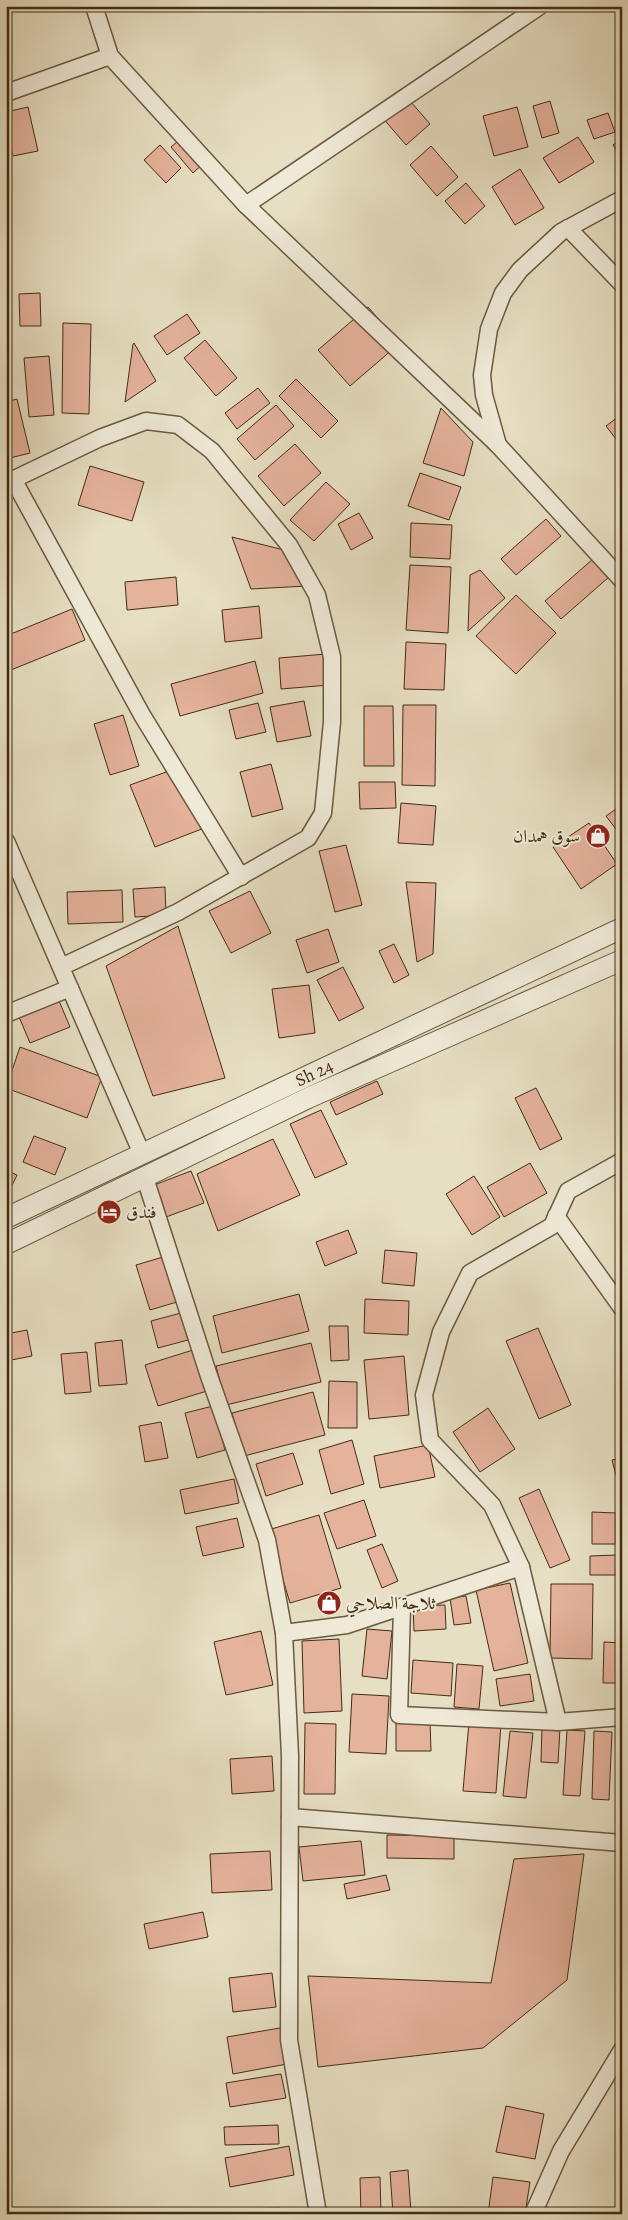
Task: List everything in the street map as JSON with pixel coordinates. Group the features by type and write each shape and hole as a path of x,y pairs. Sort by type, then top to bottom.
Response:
{"street":[{"path":"94,6 110,56 246,205 498,445 622,580"},
{"path":"246,205 540,6"},
{"path":"6,93 110,56"},
{"path":"498,445 484,395 482,375 489,329 503,293 514,278 568,228 622,199"},
{"path":"568,228 622,284"},
{"path":"61,967 178,912 241,877 308,838 323,812 332,722 332,657 317,595 289,545 212,452 178,425 146,421 100,438 10,481 142,715 241,877"},
{"path":"6,841 142,1154"},
{"name":"Sh 24","path":"6,1218 622,928"},
{"name":"Sh 24","path":"6,1244 308,1098 622,960"},
{"path":"6,1014 70,988"},
{"path":"558,1722 521,1567 492,1505 430,1440 424,1395 440,1332 470,1273 552,1226 568,1191 622,1161"},
{"path":"145,1178 209,1376 267,1540 284,1633 290,1756 289,2040 318,2214"},
{"path":"556,1216 622,1308"},
{"path":"284,1633 347,1625 521,1567"},
{"path":"402,1607 399,1715 558,1722 622,1717"},
{"path":"290,1817 622,1843"},
{"path":"533,2214 561,2151 622,2050"}],"building":[{"path":"405,95 430,124 406,145 381,116"},
{"path":"550,101 559,133 542,138 533,106"},
{"path":"28,107 38,151 13,156 6,127 6,112"},
{"path":"517,107 528,147 494,156 483,116"},
{"path":"608,113 615,132 594,139 587,120"},
{"path":"184,136 205,162 193,173 171,147"},
{"path":"578,137 594,162 559,183 543,158"},
{"path":"622,139 622,159 613,145"},
{"path":"160,145 181,168 166,183 144,160"},
{"path":"431,146 458,177 437,196 410,165"},
{"path":"520,169 544,208 515,225 492,187"},
{"path":"466,183 485,206 465,224 445,201"},
{"path":"40,293 41,326 20,326 19,294"},
{"path":"368,307 400,343 350,386 318,350"},
{"path":"187,314 200,333 167,355 154,336"},
{"path":"63,323 91,324 89,414 62,413"},
{"path":"205,340 237,378 216,396 184,358"},
{"path":"133,344 156,381 125,402"},
{"path":"49,356 54,415 29,417 24,358"},
{"path":"296,379 338,421 321,438 279,396"},
{"path":"258,388 270,403 237,429 225,413"},
{"path":"17,399 30,453 6,459 6,402"},
{"path":"276,405 294,426 255,460 237,439"},
{"path":"441,408 473,442 464,476 423,463"},
{"path":"622,414 622,447 606,426"},
{"path":"295,444 321,473 284,506 258,476"},
{"path":"90,466 144,482 132,521 78,505"},
{"path":"420,473 461,487 449,520 408,506"},
{"path":"326,482 350,504 314,541 290,520"},
{"path":"359,513 373,538 351,550 338,524"},
{"path":"546,519 561,536 516,575 501,559"},
{"path":"411,523 452,525 450,559 410,557"},
{"path":"232,537 288,551 307,586 251,589"},
{"path":"593,559 609,577 561,619 545,601"},
{"path":"410,565 451,567 448,633 406,630"},
{"path":"480,570 505,598 468,631 470,575"},
{"path":"176,577 178,605 127,610 125,582"},
{"path":"516,595 556,633 516,674 476,636"},
{"path":"259,606 262,638 225,642 222,610"},
{"path":"72,609 85,640 6,672 6,636"},
{"path":"406,642 446,644 444,690 404,689"},
{"path":"326,654 329,685 281,689 279,658"},
{"path":"255,661 263,693 180,716 171,684"},
{"path":"304,701 311,736 277,742 270,707"},
{"path":"258,703 266,732 236,739 229,710"},
{"path":"403,705 436,705 435,786 402,785"},
{"path":"364,706 393,706 394,766 364,766"},
{"path":"123,715 139,766 110,775 94,724"},
{"path":"271,764 283,809 252,817 240,772"},
{"path":"169,771 207,827 155,847 130,785"},
{"path":"359,782 395,782 396,808 360,809"},
{"path":"401,803 436,806 433,845 398,843"},
{"path":"622,805 622,837 606,816"},
{"path":"589,823 617,864 581,889 553,847"},
{"path":"346,845 362,905 335,912 319,851"},
{"path":"406,882 436,883 433,954 417,962"},
{"path":"165,887 166,915 135,917 133,889"},
{"path":"122,890 123,922 68,924 67,892"},
{"path":"250,891 271,933 231,953 209,911"},
{"path":"178,926 225,1078 153,1096 106,966"},
{"path":"328,929 339,962 307,973 296,940"},
{"path":"394,944 409,975 394,983 379,951"},
{"path":"343,967 364,1008 339,1021 317,980"},
{"path":"309,985 315,1033 279,1038 272,989"},
{"path":"57,996 70,1027 30,1043 17,1012"},
{"path":"20,1047 102,1077 87,1118 6,1088"},
{"path":"377,1081 383,1094 336,1115 330,1102"},
{"path":"536,1088 562,1139 540,1150 515,1098"},
{"path":"321,1110 347,1164 315,1178 290,1124"},
{"path":"34,1136 66,1148 55,1175 23,1162"},
{"path":"273,1139 300,1195 218,1231 197,1174"},
{"path":"530,1163 547,1193 504,1217 487,1187"},
{"path":"6,1170 17,1175 6,1198"},
{"path":"191,1171 204,1203 166,1217 154,1185"},
{"path":"474,1176 500,1217 472,1235 446,1194"},
{"path":"348,1230 357,1253 325,1266 316,1242"},
{"path":"385,1250 417,1253 414,1286 382,1283"},
{"path":"163,1257 177,1302 150,1310 136,1265"},
{"path":"299,1294 309,1331 222,1353 213,1316"},
{"path":"365,1299 409,1301 408,1335 364,1333"},
{"path":"181,1313 188,1340 158,1348 151,1321"},
{"path":"329,1326 348,1326 349,1360 331,1361"},
{"path":"538,1328 571,1405 539,1419 506,1341"},
{"path":"27,1330 32,1356 6,1361 6,1334"},
{"path":"122,1340 127,1384 99,1386 95,1343"},
{"path":"311,1343 321,1382 226,1405 216,1366"},
{"path":"193,1350 207,1391 158,1406 145,1365"},
{"path":"87,1352 91,1392 65,1394 61,1354"},
{"path":"404,1356 409,1415 369,1419 364,1360"},
{"path":"329,1381 357,1382 357,1428 328,1428"},
{"path":"313,1392 325,1435 244,1456 232,1413"},
{"path":"213,1406 225,1450 197,1458 185,1413"},
{"path":"488,1408 515,1449 480,1472 453,1432"},
{"path":"161,1422 168,1458 145,1462 139,1426"},
{"path":"352,1440 364,1484 331,1494 319,1450"},
{"path":"428,1445 435,1477 380,1488 374,1456"},
{"path":"293,1453 303,1484 266,1496 256,1464"},
{"path":"622,1458 622,1499 612,1460"},
{"path":"234,1479 239,1503 185,1514 180,1490"},
{"path":"539,1489 570,1560 550,1568 519,1498"},
{"path":"364,1500 376,1536 337,1549 324,1513"},
{"path":"592,1512 616,1513 616,1544 592,1544"},
{"path":"319,1515 341,1588 290,1603 268,1530"},
{"path":"237,1518 244,1547 203,1556 196,1527"},
{"path":"382,1544 398,1581 382,1588 367,1550"},
{"path":"617,1555 618,1575 590,1575 590,1556"},
{"path":"510,1583 528,1663 494,1671 476,1590"},
{"path":"551,1584 593,1584 592,1659 550,1658"},
{"path":"466,1596 471,1623 454,1625 450,1598"},
{"path":"445,1605 446,1629 414,1631 413,1606"},
{"path":"367,1629 392,1631 387,1679 362,1676"},
{"path":"261,1631 273,1685 226,1695 214,1642"},
{"path":"339,1639 342,1711 304,1713 302,1641"},
{"path":"604,1642 622,1643 621,1683 603,1683"},
{"path":"413,1660 453,1663 451,1696 411,1693"},
{"path":"457,1664 483,1666 479,1709 454,1707"},
{"path":"530,1674 534,1701 500,1706 496,1679"},
{"path":"352,1694 389,1696 386,1754 349,1752"},
{"path":"396,1721 430,1721 431,1751 396,1751"},
{"path":"469,1722 501,1724 496,1793 463,1791"},
{"path":"305,1723 336,1724 335,1794 304,1794"},
{"path":"542,1727 560,1728 558,1763 541,1762"},
{"path":"567,1730 585,1731 580,1796 563,1795"},
{"path":"510,1731 533,1733 526,1798 503,1796"},
{"path":"594,1731 612,1732 609,1800 592,1799"},
{"path":"622,1731 622,1801 617,1800"},
{"path":"272,1756 274,1791 232,1794 230,1759"},
{"path":"387,1835 454,1836 454,1859 387,1858"},
{"path":"361,1841 365,1875 303,1881 299,1847"},
{"path":"270,1851 272,1890 212,1893 210,1854"},
{"path":"584,1854 567,1980 483,2048 318,2067 308,1976 491,1983 514,1859"},
{"path":"386,1875 390,1890 347,1899 344,1884"},
{"path":"203,1912 208,1937 149,1949 144,1924"},
{"path":"272,1973 276,2007 233,2012 229,1978"},
{"path":"280,2028 287,2064 233,2074 227,2037"},
{"path":"281,2074 286,2098 230,2107 226,2083"},
{"path":"506,2106 544,2114 535,2159 496,2152"},
{"path":"278,2125 279,2144 225,2145 224,2127"},
{"path":"289,2146 294,2175 230,2187 225,2158"},
{"path":"408,2170 411,2213 393,2214 390,2172"},
{"path":"380,2177 381,2214 361,2214 360,2178"},
{"path":"493,2177 530,2182 525,2214 488,2214"},
{"path":"280,2208 280,2214 237,2214 237,2209"}],"place":[{"name":"سوق همدان","path":"598,836"},
{"name":"فندق","path":"109,1212"},
{"name":"ثلاجة الصلاحي","path":"329,1603"}]}
